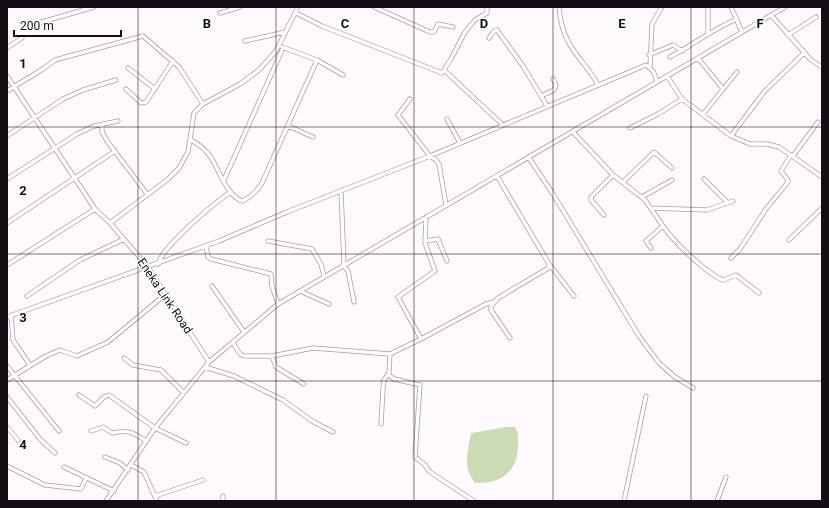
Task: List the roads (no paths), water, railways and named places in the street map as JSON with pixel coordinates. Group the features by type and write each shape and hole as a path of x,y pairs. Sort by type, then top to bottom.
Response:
{"street":[{"path":"24,28 94,7"},
{"path":"220,13 240,7"},
{"path":"110,223 167,180 179,168 188,152 191,140 191,119 197,108 240,84 259,70 279,46 298,7"},
{"path":"374,7 430,32 434,32 438,24 453,27"},
{"path":"296,13 322,26 438,73 445,71 460,39 475,20 487,13 487,7"},
{"path":"558,7 560,22 568,43 591,72 598,85"},
{"path":"657,81 650,67 649,55 652,24 662,7"},
{"path":"708,7 708,34"},
{"path":"731,7 742,32"},
{"path":"106,501 155,428 209,362 278,304 785,7"},
{"path":"771,15 804,53 822,67"},
{"path":"788,34 816,17"},
{"path":"670,57 682,51 720,26 737,19"},
{"path":"489,38 494,31 497,30 547,106"},
{"path":"245,41 285,32"},
{"path":"7,91 55,60 143,36 173,61 203,104"},
{"path":"7,48 22,38"},
{"path":"649,55 673,45 682,51"},
{"path":"279,46 317,60 343,75"},
{"path":"224,180 283,48"},
{"path":"731,136 764,92 804,53"},
{"path":"698,58 723,89"},
{"path":"191,140 207,151 231,192 238,199 242,201 253,195 257,190 288,126 317,60"},
{"path":"126,90 143,103 146,102 173,61"},
{"path":"7,317 206,246 341,190 430,156 646,65 650,67"},
{"path":"128,68 155,88"},
{"path":"445,71 504,125"},
{"path":"703,114 737,72"},
{"name":"Eneka Link Road","path":"7,76 95,209 110,223 148,267 209,362"},
{"path":"667,76 682,99 731,136 750,144 773,145 792,155 822,177"},
{"path":"541,96 554,90 556,85 553,79"},
{"path":"7,136 73,94 116,80"},
{"path":"410,99 398,115 438,164 446,205"},
{"path":"630,128 658,114 682,99"},
{"path":"447,119 460,143"},
{"path":"7,179 54,148 88,129 118,121"},
{"path":"732,258 740,249 766,209 788,182 780,170 818,122"},
{"path":"102,125 102,132 147,194"},
{"path":"288,126 313,137"},
{"path":"572,132 613,175 642,197 662,226 702,267 721,279 726,279 736,275 758,293"},
{"path":"7,223 115,151"},
{"path":"623,182 654,152 672,168"},
{"path":"529,158 553,194 639,336 659,363 675,377 693,388"},
{"path":"604,215 591,200 591,197 613,175"},
{"path":"497,176 549,264 574,296"},
{"path":"704,179 727,202"},
{"path":"642,197 672,180"},
{"path":"341,190 343,265 348,271 354,302"},
{"path":"158,264 160,256 166,248 204,213 231,192"},
{"path":"651,208 707,210 733,201"},
{"path":"789,240 822,208"},
{"path":"7,265 95,209"},
{"path":"421,339 398,297 435,271 425,241 426,217"},
{"path":"651,248 646,241 662,226"},
{"path":"27,296 80,260 124,239"},
{"path":"425,241 438,239 447,261"},
{"path":"268,241 312,249 321,264 324,276"},
{"path":"206,246 208,257 211,259 271,274 272,286 278,304"},
{"path":"233,343 242,356 272,356 313,348 390,354 486,304 493,302 549,268 549,264"},
{"path":"212,286 244,332"},
{"path":"300,291 329,304"},
{"path":"7,380 30,365 60,350 77,356 102,345 120,333 166,294"},
{"path":"493,302 491,310 510,338"},
{"path":"12,315 12,340 30,365"},
{"path":"381,424 384,382 388,375 390,354"},
{"path":"272,356 276,366 304,384"},
{"path":"124,358 133,365 161,370 183,392"},
{"path":"7,366 59,431"},
{"path":"205,367 234,376 283,400 312,421 333,432"},
{"path":"388,375 394,379 420,385 415,458 424,464 430,472 474,501"},
{"path":"79,395 95,406 104,397 109,395 155,428 186,443"},
{"path":"7,396 40,439 55,453"},
{"path":"624,501 646,396"},
{"path":"7,427 18,440"},
{"path":"91,431 96,431 103,427 112,433 122,430 137,435 146,441"},
{"path":"105,457 120,463 128,470"},
{"path":"131,465 144,472 157,501"},
{"path":"7,466 44,485 74,490 81,489 86,478"},
{"path":"64,467 114,491"},
{"path":"717,501 726,477"},
{"path":"155,496 203,480"},
{"path":"223,501 224,496"}]}
